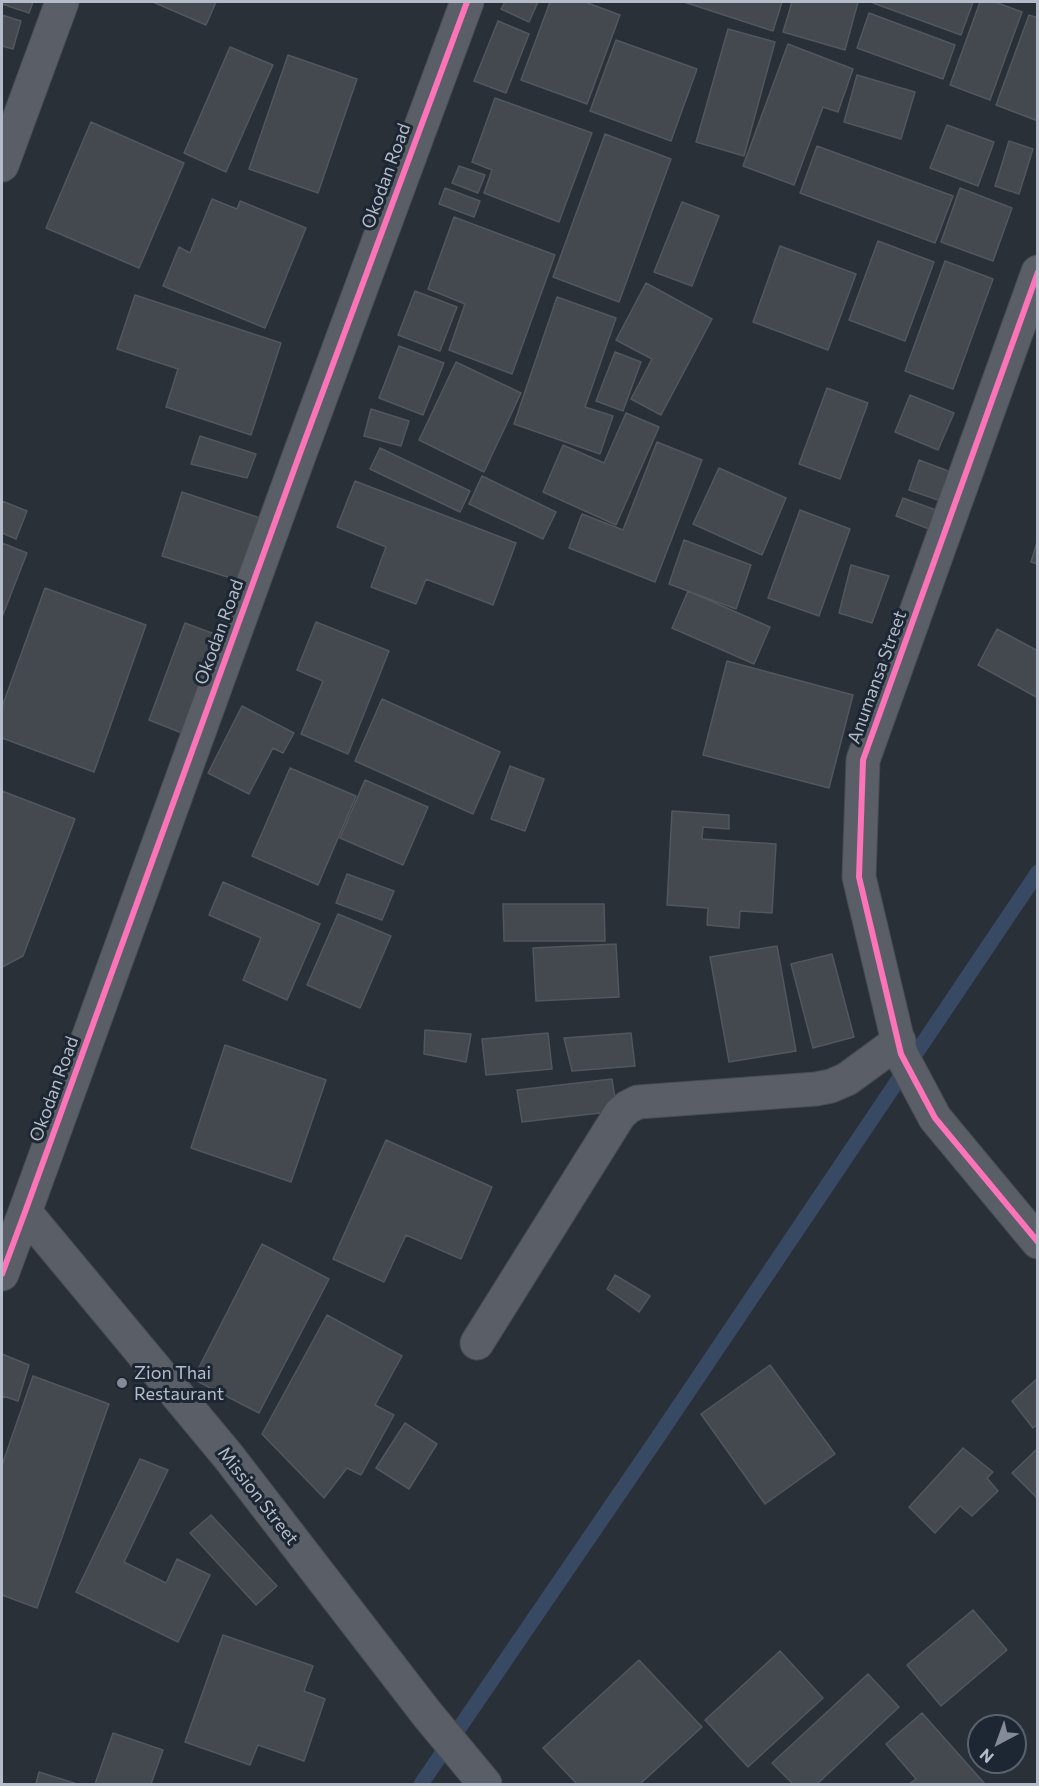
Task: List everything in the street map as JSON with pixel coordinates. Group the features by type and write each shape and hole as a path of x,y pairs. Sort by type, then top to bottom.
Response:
{"street":[{"path":"2,165 62,2"},
{"name":"Okodan Road","path":"2,1274 299,456 467,2"},
{"name":"Anumansa Street","path":"1038,272 863,760 859,877 900,1048 935,1118 1038,1242"},
{"path":"477,1344 620,1114 628,1107 638,1102 831,1086 900,1048"},
{"name":"Mission Street","path":"26,1212 228,1456 426,1714 484,1784"}],"building":[{"path":"2,2 33,2 29,13 2,4"},
{"path":"153,2 216,2 206,25"},
{"path":"505,2 538,2 529,22 501,9"},
{"path":"550,2 585,2 620,15 587,104 521,80"},
{"path":"684,2 782,2 773,31"},
{"path":"792,2 858,2 845,50 783,32"},
{"path":"874,2 973,2 961,35"},
{"path":"980,2 995,2 1022,12 990,100 950,85"},
{"path":"869,13 955,45 943,79 857,48"},
{"path":"2,15 21,21 13,49 2,46"},
{"path":"1029,15 1038,18 1038,121 996,105"},
{"path":"498,21 529,34 506,93 474,81"},
{"path":"728,29 775,42 744,156 696,142"},
{"path":"616,40 697,69 671,141 590,111"},
{"path":"788,44 853,69 838,112 823,107 794,185 743,166"},
{"path":"230,47 273,65 226,172 184,153"},
{"path":"288,55 357,79 318,193 249,169"},
{"path":"857,75 915,92 901,139 844,122"},
{"path":"495,98 592,133 559,222 484,193 492,170 472,162"},
{"path":"91,122 184,163 139,268 46,228"},
{"path":"947,125 994,142 978,186 930,168"},
{"path":"605,134 671,159 619,302 553,277"},
{"path":"1009,141 1033,149 1019,194 995,186"},
{"path":"817,146 953,196 935,243 800,193"},
{"path":"459,166 485,175 478,193 452,183"},
{"path":"445,188 480,201 474,217 439,204"},
{"path":"960,188 1012,208 993,261 941,242"},
{"path":"212,199 237,209 240,201 306,228 265,328 163,286 179,247 190,253"},
{"path":"682,202 719,216 692,286 654,272"},
{"path":"454,217 555,255 512,374 449,350 465,304 428,289"},
{"path":"878,241 934,262 905,341 849,320"},
{"path":"780,246 856,274 828,350 753,322"},
{"path":"945,261 993,279 953,389 905,371"},
{"path":"646,283 712,319 661,415 631,399 652,359 616,340"},
{"path":"415,291 457,307 440,351 398,335"},
{"path":"135,295 281,343 251,435 166,407 178,369 117,349"},
{"path":"557,297 616,318 585,407 613,416 600,454 514,424"},
{"path":"399,346 444,363 423,415 379,398"},
{"path":"615,352 641,362 623,411 596,401"},
{"path":"456,362 521,393 484,472 419,440"},
{"path":"827,388 868,403 840,479 799,464"},
{"path":"910,395 954,413 938,450 895,432"},
{"path":"371,409 409,421 401,446 364,436"},
{"path":"626,413 659,427 616,525 543,492 563,445 604,463"},
{"path":"200,436 256,454 247,478 191,464"},
{"path":"657,442 702,460 655,582 569,548 582,514 623,530"},
{"path":"380,448 470,491 460,512 370,469"},
{"path":"919,460 951,472 941,501 909,490"},
{"path":"719,468 786,498 762,555 693,524"},
{"path":"482,476 556,512 543,539 469,504"},
{"path":"355,481 516,543 493,605 426,579 416,604 371,587 386,547 337,527"},
{"path":"182,492 263,519 243,582 162,556"},
{"path":"903,498 936,510 929,529 896,516"},
{"path":"2,501 27,511 16,539 2,533"},
{"path":"800,510 850,529 819,616 768,598"},
{"path":"1038,539 1038,564 1031,562"},
{"path":"684,540 751,565 736,609 669,584"},
{"path":"2,543 27,553 2,617"},
{"path":"851,565 889,576 872,623 839,613"},
{"path":"45,588 146,625 94,772 2,738 2,707"},
{"path":"688,591 770,627 754,664 672,628"},
{"path":"316,622 389,651 348,754 301,734 323,681 297,670"},
{"path":"185,623 225,638 187,735 149,720"},
{"path":"997,629 1038,651 1038,698 978,665"},
{"path":"727,661 853,695 829,788 703,755"},
{"path":"382,699 500,752 473,814 355,761"},
{"path":"242,706 294,733 283,753 273,748 249,794 208,773"},
{"path":"510,766 544,779 525,831 491,819"},
{"path":"290,768 356,796 318,885 252,856"},
{"path":"365,780 428,807 403,865 340,838"},
{"path":"2,791 75,819 23,956 2,967"},
{"path":"672,811 729,815 729,829 703,827 702,839 776,844 772,913 740,911 739,928 707,925 708,908 667,905"},
{"path":"347,874 394,891 382,920 336,903"},
{"path":"223,882 320,924 287,1000 243,980 261,938 209,915"},
{"path":"503,904 604,904 605,941 504,941"},
{"path":"338,914 391,936 360,1008 307,985"},
{"path":"616,944 619,997 536,1001 533,948"},
{"path":"777,946 796,1051 729,1062 710,957"},
{"path":"832,954 854,1037 813,1048 791,964"},
{"path":"425,1030 471,1034 466,1062 424,1054"},
{"path":"548,1033 552,1069 486,1075 482,1039"},
{"path":"631,1033 635,1066 572,1071 564,1038"},
{"path":"225,1045 326,1080 291,1182 191,1148"},
{"path":"612,1079 617,1111 522,1122 517,1090"},
{"path":"386,1140 492,1187 461,1259 406,1235 384,1282 333,1259"},
{"path":"262,1244 329,1279 259,1413 193,1379"},
{"path":"615,1275 650,1296 639,1312 607,1289"},
{"path":"327,1315 402,1356 375,1405 394,1415 361,1475 347,1468 324,1498 262,1434"},
{"path":"2,1354 29,1365 18,1401 3,1396 2,1401"},
{"path":"770,1365 835,1454 765,1504 701,1414"},
{"path":"33,1376 109,1404 37,1608 2,1595 2,1465"},
{"path":"1038,1378 1038,1424 1033,1428 1012,1401"},
{"path":"405,1423 437,1444 409,1489 376,1468"},
{"path":"963,1448 993,1472 987,1478 998,1491 972,1516 960,1506 935,1533 909,1507"},
{"path":"1038,1448 1038,1499 1012,1473"},
{"path":"140,1459 168,1470 124,1562 166,1583 177,1559 210,1575 178,1642 76,1592"},
{"path":"211,1515 277,1586 256,1605 190,1533"},
{"path":"973,1610 1007,1650 941,1706 907,1665"},
{"path":"223,1635 313,1666 304,1691 325,1699 304,1761 258,1745 250,1765 185,1742"},
{"path":"780,1651 823,1698 748,1767 705,1720"},
{"path":"639,1660 702,1727 640,1784 577,1784 543,1748"},
{"path":"868,1674 899,1707 817,1784 793,1784 772,1763"},
{"path":"922,1713 967,1764 967,1774 976,1774 985,1784 909,1784 916,1779 886,1744"},
{"path":"113,1733 163,1750 151,1784 95,1784"},
{"path":"39,1772 77,1784 36,1784"}],"waterway":[{"path":"421,1784 658,1437 1038,872"}],"cycle path":[{"path":"2,1274 299,456 467,2"},
{"path":"1038,272 863,760 859,877 901,1054 935,1118 1038,1242"}],"place":[{"name":"Zion Thai Restaurant","path":"122,1383"}]}
